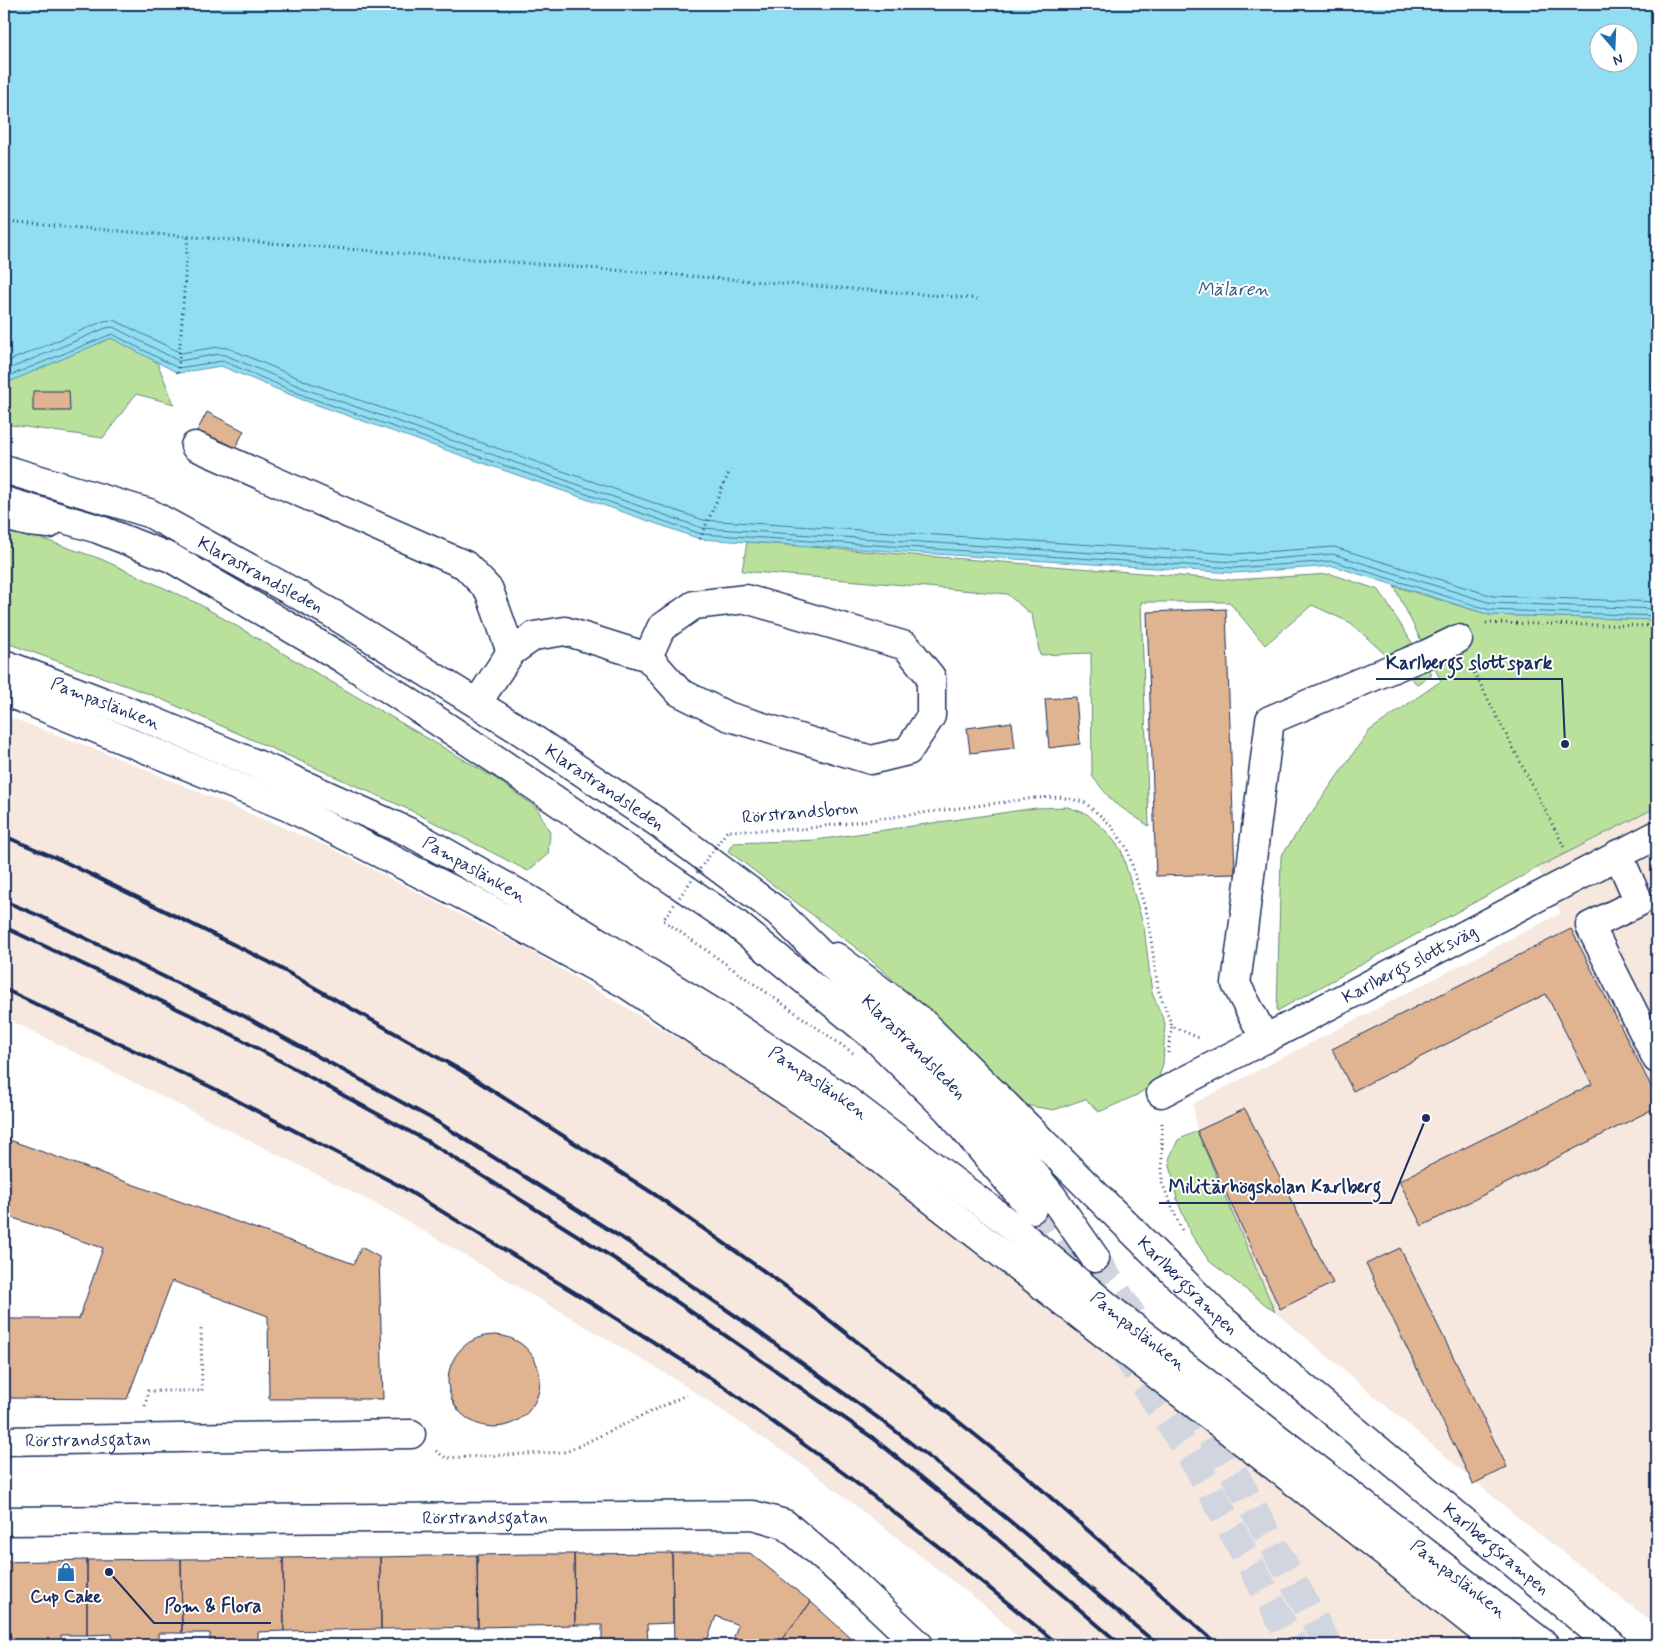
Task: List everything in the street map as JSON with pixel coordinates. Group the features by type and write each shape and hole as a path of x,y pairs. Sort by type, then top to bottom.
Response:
{"main road":[{"path":"195,446 465,565 489,590 511,652"},
{"name":"Klarastrandsleden","path":"4,469 148,513 333,614 477,703 658,822 778,912 926,1058 1009,1143 1052,1196 1095,1258"},
{"name":"Klarastrandsleden","path":"4,501 98,529 171,558 342,658 501,763 734,922 874,1037 947,1109 1032,1209"},
{"path":"4,516 28,522 98,529"},
{"path":"477,703 511,652 534,636 565,631 648,657 680,692 726,716 871,760 908,750 931,716 931,677 906,646 746,599 694,606 661,628 648,657"},
{"path":"1265,1038 1236,984 1270,720 1427,654 1458,639"},
{"name":"Pampaslänken","path":"4,664 153,721 273,771 412,833 528,899 721,1017 846,1100 995,1213 1114,1312 1545,1645"},
{"name":"Pampaslänken","path":"4,691 293,809 474,901 628,985 827,1118 1501,1645"},
{"name":"Karlbergs slottsväg","path":"1161,1093 1578,874 1657,835"},
{"path":"1618,854 1640,902 1590,926 1657,1059"},
{"name":"Karlbergsrampen","path":"778,912 922,1022 1219,1317 1612,1645"},
{"name":"Rörstrandsgatan","path":"4,1441 411,1434"},
{"name":"Rörstrandsgatan","path":"4,1521 753,1515 785,1524 850,1580 920,1645"}],"path":[{"path":"4,222 981,299"},
{"path":"178,373 188,236"},
{"path":"700,539 730,470"},
{"path":"1578,874 1458,639 1480,623 1657,626"},
{"name":"Rörstrandsbron","path":"852,1053 663,920 727,831 802,829 1035,798 1060,797 1084,802 1109,823 1127,848 1148,918 1158,989 1172,1026"},
{"path":"1184,1236 1179,1228 1162,1183 1161,1093 1172,1026 1236,1054"},
{"path":"148,1391 202,1391 201,1325"},
{"path":"411,1434 446,1458 566,1452 686,1395"}],"shaded area":[{"path":"1394,586 1490,615 1657,620 1657,1626 1515,1515 1275,1312 1197,1131 1193,1104 1561,913"},
{"path":"4,715 111,755 329,847 529,950 735,1072 996,1263 1478,1645 1025,1645 989,1609 803,1465 678,1381 388,1210 4,1017"}],"green space":[{"path":"111,338 157,362 174,404 136,394 103,438 4,424 4,384"},
{"path":"4,526 101,559 199,604 495,778 537,808 550,832 548,854 528,871 410,810 152,695 4,642"},
{"path":"747,542 1231,580 1331,574 1379,590 1432,675 1417,684 1351,623 1312,605 1265,645 1229,602 1141,602 1149,826 1113,802 1092,776 1091,653 1040,655 1032,615 1007,594 742,571"},
{"path":"1394,586 1490,615 1657,620 1657,807 1537,868 1277,1011 1281,856 1369,731 1441,681"},
{"path":"1068,807 1087,814 1108,833 1121,850 1144,927 1152,993 1165,1023 1163,1064 1158,1080 1137,1095 1099,1112 1085,1099 1054,1110 1025,1105 964,1043 863,953 728,851 733,843 816,840 1036,808"},
{"path":"1197,1131 1275,1312 1209,1261 1191,1234 1177,1200 1169,1159 1178,1140"}],"water":[{"name":"Mälaren","path":"4,4 1657,4 1657,620 1490,615 1333,566 1234,573 700,539 303,400 221,366 178,373 111,338 4,384"}],"building":[{"path":"33,391 69,391 70,411 33,411"},
{"path":"207,412 244,431 233,452 196,433"},
{"path":"1226,609 1235,874 1156,876 1147,612"},
{"path":"1076,697 1080,744 1049,748 1045,699"},
{"path":"1012,722 1015,748 970,753 967,728"},
{"path":"1571,929 1657,1098 1657,1107 1422,1226 1399,1181 1592,1084 1546,994 1353,1091 1332,1049"},
{"path":"1245,1109 1333,1283 1280,1309 1197,1131"},
{"path":"4,1138 354,1264 361,1247 379,1257 383,1399 269,1399 268,1316 172,1281 127,1399 4,1398 4,1319 79,1319 103,1248 4,1215"},
{"path":"1400,1248 1507,1467 1473,1484 1366,1264"},
{"path":"494,1335 512,1338 527,1348 537,1363 540,1381 537,1399 527,1414 512,1424 494,1427 476,1424 461,1414 451,1399 448,1381 451,1363 461,1348 476,1338"},
{"path":"672,1553 750,1553 811,1602 777,1645 731,1645 738,1625 716,1616 706,1644 674,1645"},
{"path":"672,1553 673,1623 647,1624 648,1645 602,1645 602,1625 575,1625 574,1554"},
{"path":"574,1554 575,1625 478,1627 477,1555"},
{"path":"477,1555 478,1627 381,1629 380,1557"},
{"path":"380,1557 381,1629 284,1631 283,1558"},
{"path":"283,1558 284,1631 258,1632 258,1645 210,1645 210,1633 182,1633 181,1559"},
{"path":"181,1559 182,1633 158,1633 158,1645 112,1645 112,1634 87,1635 87,1560"},
{"path":"87,1560 87,1635 61,1635 61,1645 11,1645 11,1636 4,1636 4,1562"},
{"path":"811,1602 852,1639 860,1645 777,1645"}],"tunnel":[{"path":"1032,1209 1074,1275"},
{"path":"1095,1258 1143,1332"},
{"path":"1122,1349 1200,1471 1294,1645"},
{"path":"1188,1402 1230,1466 1328,1645"}],"railway":[{"path":"4,836 61,860 269,962 462,1071 654,1194 788,1288 909,1382 1024,1474 1218,1645"},
{"path":"4,901 40,916 244,1016 436,1121 630,1243 884,1422 1005,1517 1158,1645"},
{"path":"4,927 233,1035 427,1141 615,1259 873,1438 995,1537 1121,1645"},
{"path":"4,989 211,1087 402,1187 590,1302 723,1386 846,1475 949,1555 1059,1645"}],"place":[{"name":"Karlbergs slottspark","path":"1565,744"},
{"name":"Militärhögskolan Karlberg","path":"1426,1118"},
{"name":"Cup Cake","path":"66,1572"},
{"name":"Pom & Flora","path":"109,1572"}]}
